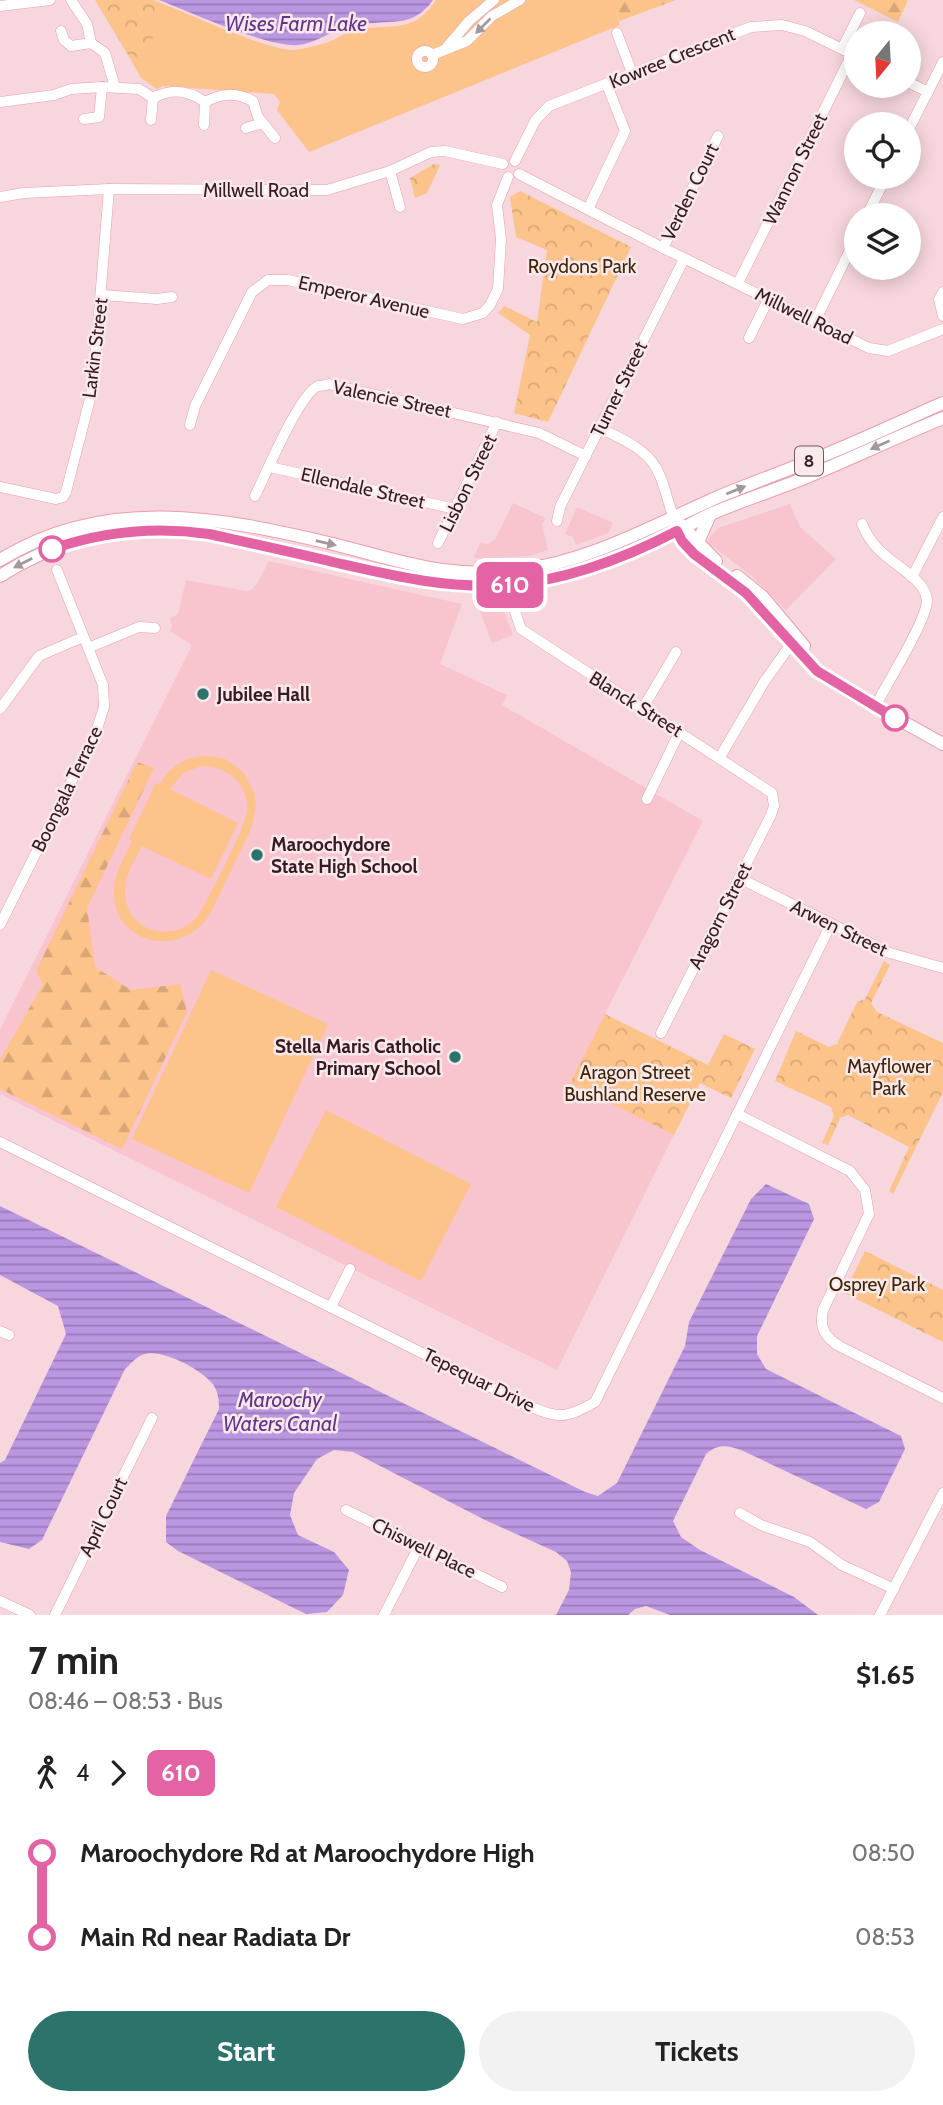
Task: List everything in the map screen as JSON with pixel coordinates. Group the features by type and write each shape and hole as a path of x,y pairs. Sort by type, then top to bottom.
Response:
{"main road":[{"name":"8","path":"0,576 35,557 74,541 113,532 157,529 209,534 431,583 492,586 532,582 614,558 678,526 730,492 830,453 943,403"},
{"name":"8","path":"0,560 43,538 86,524 130,517 168,516 259,528 426,569 463,573 537,568 637,535 678,526 710,515 943,418"},
{"path":"697,544 710,515"},
{"path":"678,526 709,556 758,591 817,671 943,744"},
{"path":"678,526 682,541 694,554 746,593 794,640"}],"street":[{"path":"71,0 87,24 92,43 105,53 115,87"},
{"path":"444,50 469,21 494,0"},
{"path":"432,55 467,41 492,16 520,0"},
{"path":"0,6 46,1"},
{"name":"Wannon Street","path":"858,21 860,13"},
{"name":"Kowree Crescent","path":"515,161 535,121 549,106 751,27 782,25 805,31 844,50"},
{"path":"61,32 64,40 71,46 92,43"},
{"path":"617,33 632,73"},
{"path":"918,112 943,62"},
{"name":"Wannon Street","path":"738,283 844,65"},
{"path":"587,209 625,131 607,85"},
{"path":"84,119 99,117 102,87"},
{"path":"0,102 54,95 71,89 102,87 139,89 153,98"},
{"path":"921,88 928,92"},
{"path":"153,98 166,91 191,92 205,102"},
{"path":"205,102 219,94 243,96 253,101 258,117 275,138"},
{"path":"151,120 153,98"},
{"path":"204,125 205,102"},
{"path":"246,128 262,123"},
{"name":"Verden Court","path":"663,248 718,136"},
{"name":"Millwell Road","path":"0,197 109,188 327,190 390,170 431,152 445,151 503,164"},
{"path":"508,160 515,161 520,166 519,173 508,177 502,172 503,164 508,160"},
{"path":"390,170 400,207"},
{"name":"Millwell Road","path":"519,173 684,259 869,348 888,351 943,329"},
{"name":"Emperor Avenue","path":"190,425 195,406 252,292 268,280 288,280 463,319 482,313 490,305 498,289 501,239 497,205 508,177"},
{"name":"Larkin Street","path":"0,487 57,499 63,497 66,492 93,387 109,188"},
{"name":"Turner Street","path":"557,521 560,507 684,259"},
{"path":"815,321 844,263"},
{"path":"943,292 940,299 943,316"},
{"path":"102,295 157,299 172,297"},
{"path":"749,338 769,298"},
{"name":"Valencie Street","path":"255,496 291,422 309,393 318,386 329,384 539,433 586,456"},
{"name":"Lisbon Street","path":"438,543 497,422"},
{"path":"600,428 639,449 651,459 659,473 678,526"},
{"name":"Ellendale Street","path":"270,467 455,509"},
{"path":"912,577 943,517"},
{"path":"862,524 870,542 920,583 927,598 926,608 875,707"},
{"name":"Boongala Terrace","path":"0,925 102,718 104,707 103,685 57,570"},
{"path":"492,586 511,600 519,588 532,582"},
{"name":"Blanck Street","path":"511,600 521,629 767,787 774,798"},
{"path":"88,648 139,627 155,628"},
{"path":"0,709 39,656 83,637"},
{"path":"720,757 764,682 794,640"},
{"path":"643,708 676,652"},
{"path":"647,799 680,732"},
{"name":"Aragorn Street","path":"661,1033 771,815 774,798"},
{"name":"Arwen Street","path":"739,878 890,953 943,968"},
{"name":"Tepequar Drive","path":"0,1142 526,1405 553,1416 572,1415 595,1402 831,924"},
{"path":"737,1114 844,1168 860,1181 869,1202 869,1214 823,1310 823,1332 831,1342 943,1398"},
{"path":"331,1307 350,1269"},
{"name":"April Court","path":"54,1615 152,1418"},
{"path":"880,1615 943,1493"},
{"name":"Chiswell Place","path":"346,1510 502,1587"},
{"path":"740,1513 761,1525 810,1542 842,1565 894,1589"},
{"path":"384,1615 419,1546"},
{"path":"0,1601 30,1615"}],"shaded area":[{"path":"513,503 545,518 542,524 548,550 529,556 480,559 474,557 480,543 487,544 495,540"},
{"path":"790,504 800,527 836,559 786,610 752,576 708,543 718,528"},
{"path":"577,507 613,523 608,533 576,545 573,537 565,534"},
{"path":"269,561 462,604 440,664 507,695 502,705 703,821 570,1083 674,1135 557,1370 0,1094 0,1029 192,645 170,631 170,618 178,614 186,580 251,590"},
{"path":"493,599 501,603 513,635 492,643 477,603"}],"green space":[{"path":"95,0 153,0 166,5 148,50 131,60"},
{"path":"436,0 612,0 620,25 309,152 277,110 280,102 274,94 163,86 157,89 141,78 131,60 148,50 166,5 250,39 294,50 326,43 355,30 412,22 428,11"},
{"path":"612,0 676,0 619,21"},
{"path":"854,0 908,0 898,21"},
{"path":"434,164 440,165 427,193 415,198 410,178"},
{"name":"Roydons Park","path":"520,191 631,247 548,422 514,413 530,335 498,313 504,306 537,322 547,250 516,237 510,197"},
{"path":"210,756 225,759 243,772 254,792 256,807 251,829 210,914 198,928 183,937 167,941 152,940 137,934 125,924 117,910 114,891 120,865 132,841 129,839 156,783 160,784 169,771 187,759","holes":["201,766 227,773 240,784 247,800 245,819 198,916 177,930 153,930 133,917 127,907 125,893 128,874 142,846 211,879 238,823 170,789 183,773"]},
{"path":"137,762 154,768 87,908 95,967 131,990 180,984 187,1012 122,1149 0,1089 0,1060 43,984 36,971"},
{"name":"Mayflower Park","path":"884,961 890,965 871,1003 877,1012 943,1043 943,1092 893,1194 889,1191 909,1147 848,1115 840,1118 828,1145 822,1143 834,1116 831,1107 775,1081 796,1031 829,1047 837,1044 857,1002 865,999"},
{"path":"211,970 328,1024 249,1193 132,1139"},
{"name":"Aragon Street Bushland Reserve","path":"605,1014 708,1065 724,1034 755,1049 731,1098 700,1083 674,1135 570,1083"},
{"path":"326,1110 471,1184 421,1281 276,1207"},
{"name":"Osprey Park","path":"865,1251 943,1290 943,1342 844,1293"}],"water":[{"name":"Wises Farm Lake","path":"159,0 433,0 418,15 402,21 346,26 298,45 249,35"},
{"name":"Maroochy Waters Canal","path":"766,1184 809,1204 814,1219 757,1336 757,1354 766,1369 901,1436 905,1449 879,1502 866,1509 741,1450 718,1447 706,1454 673,1521 681,1537 700,1550 794,1597 818,1615 670,1615 646,1606 635,1609 628,1615 556,1615 569,1590 571,1572 567,1561 556,1552 485,1520 353,1452 334,1450 317,1459 294,1493 290,1515 298,1535 334,1552 349,1570 343,1595 327,1612 306,1614 178,1551 166,1542 166,1516 219,1405 216,1389 206,1377 179,1361 150,1353 135,1359 125,1369 42,1540 29,1549 0,1542 0,1463 5,1460 66,1334 58,1306 0,1275 0,1206 598,1496 617,1483 685,1346 689,1322 751,1199"}],"bus line":[{"name":"610","path":"52,549 113,532 175,530 209,534 431,583 492,586 550,579 638,550 677,531 694,554 746,593 817,671 895,718"}],"place":[{"name":"Jubilee Hall","path":"203,694"},
{"name":"Maroochydore State High School","path":"257,855"},
{"name":"Stella Maris Catholic Primary School","path":"455,1057"}]}
